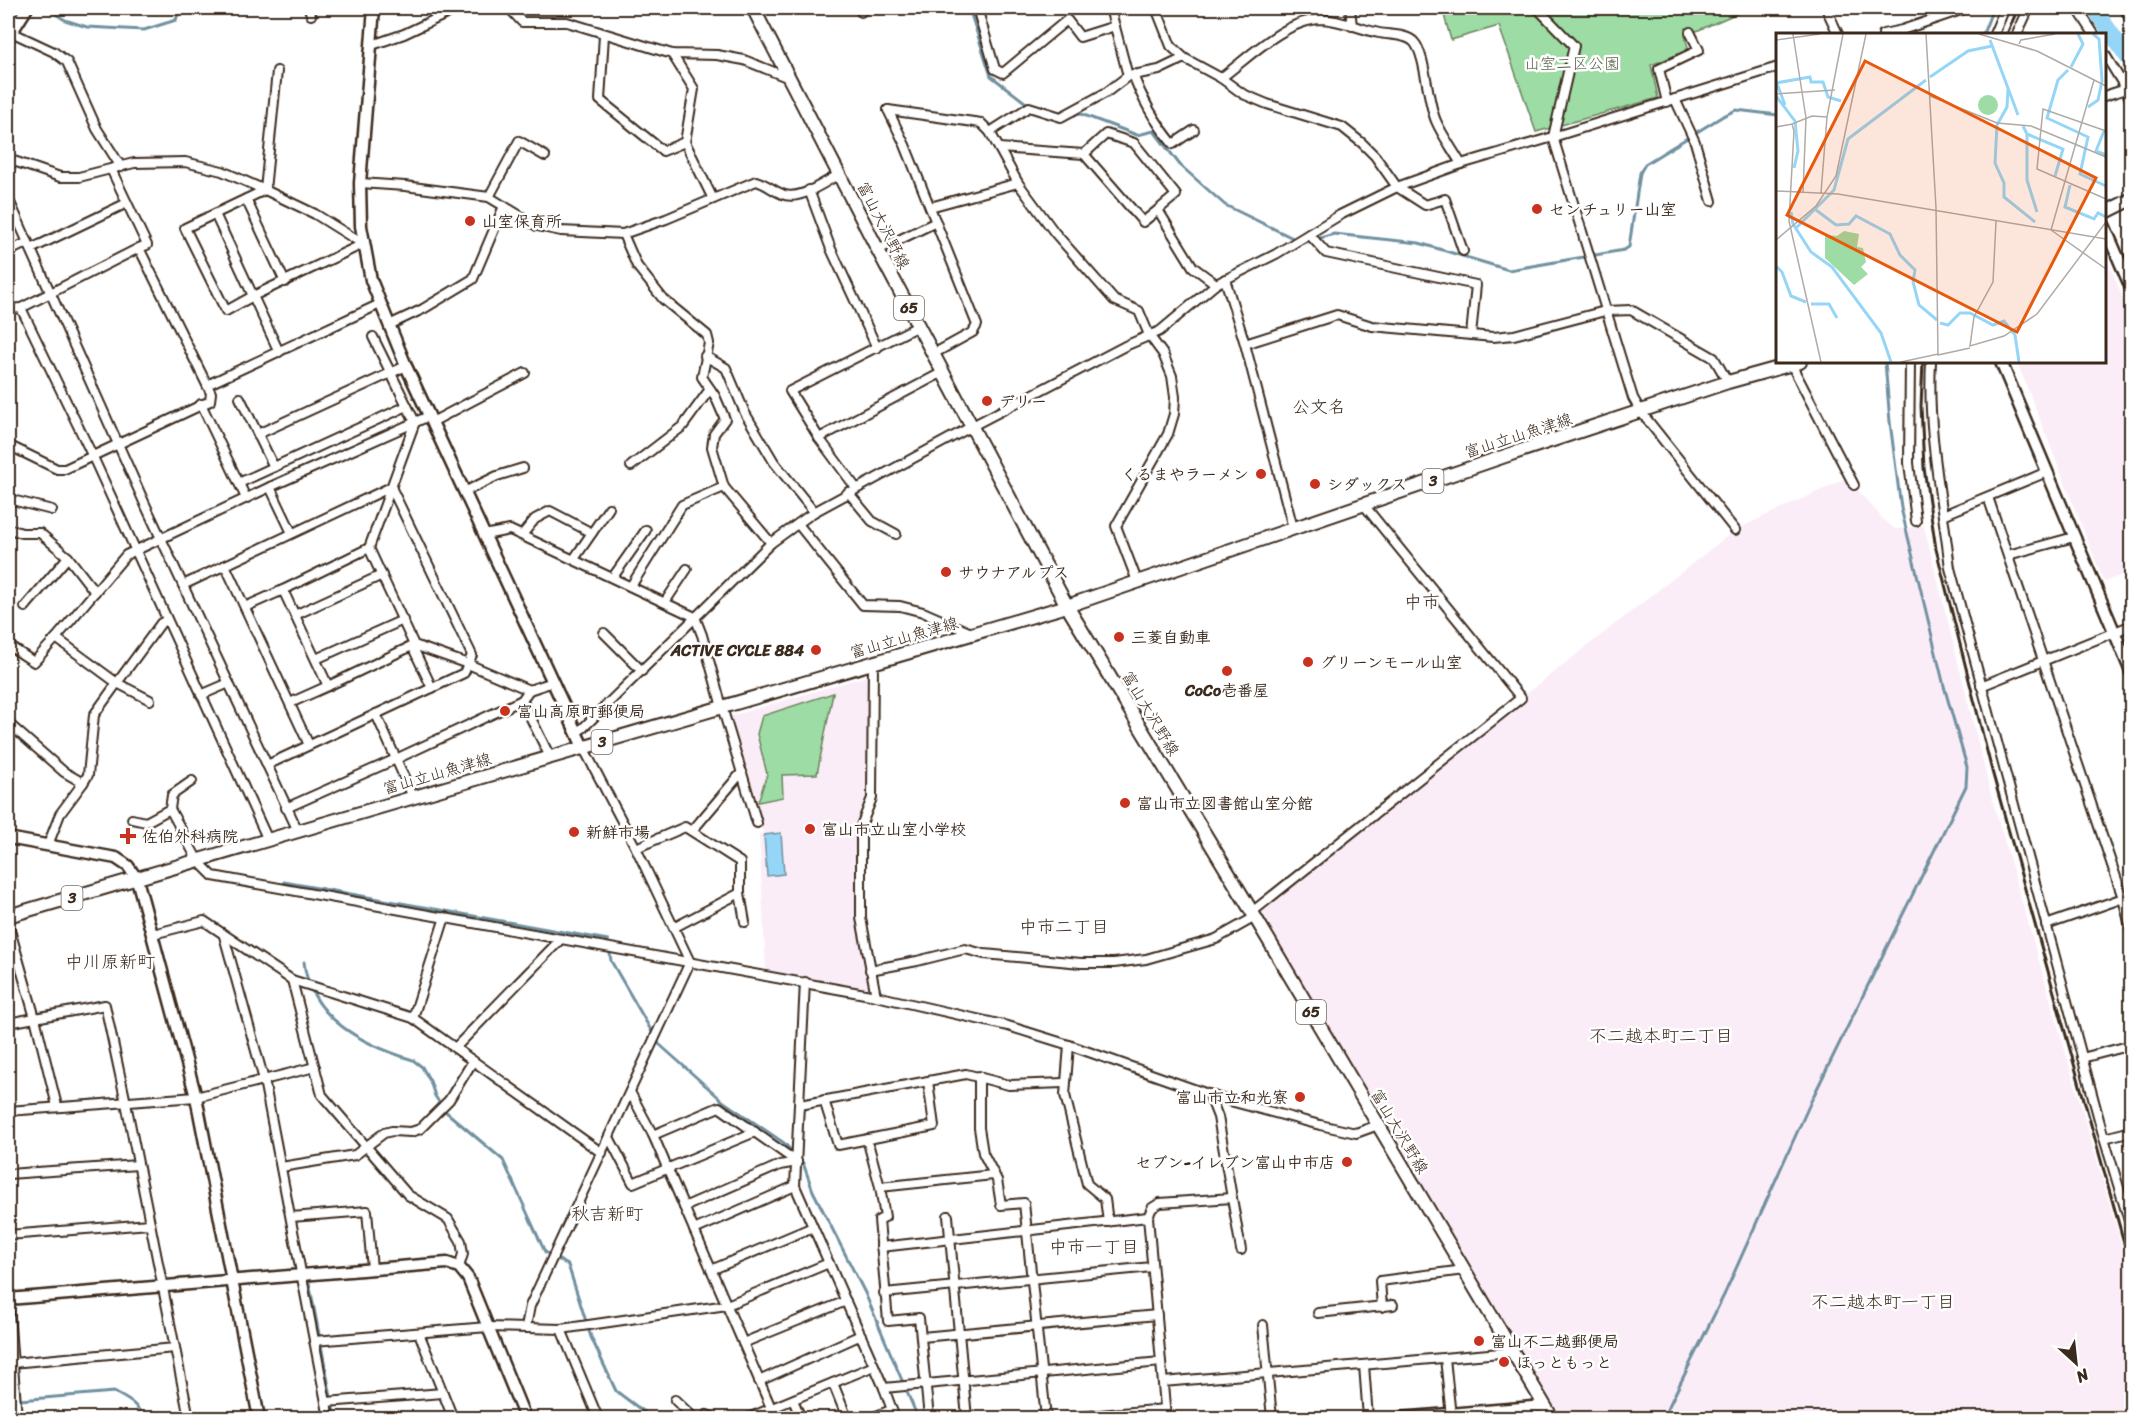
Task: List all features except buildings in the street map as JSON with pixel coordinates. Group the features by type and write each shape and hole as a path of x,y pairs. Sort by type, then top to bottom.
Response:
{"main road":[{"name":"富山大沢野線","path":"753,8 918,326 1068,606 1254,914 1552,1419"},
{"path":"2106,212 2132,199"},
{"name":"富山立山魚津線","path":"8,916 1068,606 1641,411 1728,382 1796,363"}],"street":[{"path":"8,18 14,8"},
{"path":"27,8 9,34 54,52 67,62 97,129 121,166"},
{"path":"374,8 360,183 363,244 370,280 430,419 576,732 636,848 690,962 530,1306 526,1327"},
{"path":"372,45 404,34 459,8"},
{"path":"508,8 522,22 567,22 672,54 717,55 744,60 791,78"},
{"path":"977,8 995,69 1003,73 1067,20 1080,37 1115,26"},
{"path":"1110,8 1130,75 1158,125 1173,144 1194,130"},
{"path":"1156,8 1172,46 1184,58 1243,93 1267,104 1342,127 1375,156 1397,187 1425,205 1445,199 1463,251"},
{"path":"1350,8 1352,26"},
{"path":"1537,8 1574,46 1552,138 1630,389 1641,411 1735,530"},
{"path":"1826,8 1838,33"},
{"path":"1888,33 1967,8"},
{"path":"1994,33 2005,8"},
{"path":"2017,33 2029,8"},
{"path":"2077,8 2093,33"},
{"path":"1221,78 1283,31 1302,22 1320,19 1406,38 1414,42 1422,59 1436,122 1461,164"},
{"path":"1690,32 1699,50 1659,69 1671,101 1695,142 1712,201"},
{"path":"604,35 600,100 663,151 685,142"},
{"path":"672,54 694,89 685,142 713,199"},
{"path":"2106,56 2126,89 2132,104"},
{"path":"990,132 1029,107 1061,117 1107,92 1130,75 1159,70 1184,58"},
{"path":"576,732 583,728 771,543 814,512 971,426 1160,331 1216,284 1276,254 1340,215 1397,187 1461,164 1776,68"},
{"path":"265,190 277,71"},
{"path":"2106,95 2126,89"},
{"path":"933,354 973,332 977,325 888,110 981,123 990,132 1018,183 1055,233 1114,300 1139,310 1149,335 1163,354 1172,375 1175,397 1174,414 1168,434 1116,526 1137,581"},
{"path":"999,148 1084,154 1143,222 1176,195 1134,143 1106,134 1084,154"},
{"path":"489,197 519,141 545,156"},
{"path":"8,159 60,177 80,177 134,163 185,162 222,171 265,190 315,214 363,244"},
{"path":"8,309 21,308 147,245 111,169"},
{"path":"360,183 405,186 489,197 537,226 561,231 623,234 666,219 756,181 767,184 782,194 794,197 840,174"},
{"path":"930,207 1018,183"},
{"path":"265,190 185,228 225,310 363,244"},
{"path":"809,190 831,249 877,348"},
{"path":"8,198 161,538 298,831"},
{"path":"246,199 285,282"},
{"path":"8,252 29,246 128,203"},
{"path":"389,326 473,279 504,206"},
{"path":"1158,210 1193,267 1216,284"},
{"path":"215,214 279,352"},
{"path":"878,250 936,222"},
{"path":"2106,229 2127,267 2132,290"},
{"path":"623,234 637,266 663,299 707,335 709,343 702,377 725,419 714,434 712,447 724,488 771,543"},
{"path":"1309,234 1326,253 1476,285 1471,335"},
{"path":"8,445 57,469 65,470 210,400 211,393 139,248"},
{"path":"1225,279 1245,344 1293,528"},
{"path":"207,385 380,304"},
{"path":"21,308 93,457 268,840"},
{"path":"1245,344 1337,315 1372,326 1493,337 1514,335 1605,311 1631,310 1714,358 1728,382"},
{"path":"856,488 819,438 790,391 918,326"},
{"path":"245,607 369,548 415,423 373,337"},
{"path":"705,356 726,368 745,413 774,462 814,512"},
{"path":"1796,363 1854,485"},
{"path":"1910,363 1909,463 1916,521"},
{"path":"1931,363 1932,424 1950,568 2082,1058 2132,1231"},
{"path":"2001,363 2132,674"},
{"path":"258,434 406,366"},
{"path":"819,438 943,372"},
{"path":"8,645 34,662 126,555 270,487 415,423 430,419 525,373"},
{"path":"631,466 683,426 710,388"},
{"path":"240,398 274,467"},
{"path":"201,404 246,498"},
{"path":"239,483 407,406"},
{"path":"464,492 497,476 523,468"},
{"path":"1943,515 2047,472"},
{"path":"270,487 292,533"},
{"path":"183,585 391,487"},
{"path":"267,765 464,673 472,655 391,487"},
{"path":"631,586 682,505 724,488"},
{"path":"848,492 872,521 896,534"},
{"path":"1989,497 2127,897 2132,934"},
{"path":"8,499 51,510"},
{"path":"870,970 965,949 984,954 1081,963 1114,963 1146,959 1216,939 1254,914 1521,698 1364,505"},
{"path":"574,559 609,508"},
{"path":"522,535 535,519 550,511 592,533"},
{"path":"798,524 863,605 900,606 923,612 973,634"},
{"path":"9,529 22,533 40,534 68,557 95,592"},
{"path":"484,535 510,530 695,616 758,823"},
{"path":"613,577 646,530"},
{"path":"2008,555 2074,537"},
{"path":"369,548 432,688"},
{"path":"25,607 68,557"},
{"path":"225,565 309,745"},
{"path":"665,602 687,569"},
{"path":"295,615 382,575"},
{"path":"283,590 328,686"},
{"path":"48,845 60,814 88,775 94,715 161,623 167,620"},
{"path":"316,659 403,620"},
{"path":"1981,686 2132,625"},
{"path":"604,633 642,670"},
{"path":"56,638 117,683 150,700"},
{"path":"290,703 414,645 468,664 529,690"},
{"path":"873,662 872,798 861,826 861,918 876,996"},
{"path":"201,695 229,682"},
{"path":"286,808 522,700 529,690 553,682"},
{"path":"522,700 550,757"},
{"path":"376,714 413,797"},
{"path":"8,723 64,772 82,783"},
{"path":"692,831 742,772"},
{"path":"192,781 172,795 170,809 198,861 213,876 876,996 1008,1026 1209,1094 1320,1125 1356,1133 1378,1125"},
{"path":"132,819 146,822 170,809"},
{"path":"636,848 685,827 740,862 740,893 745,922"},
{"path":"8,838 116,858 128,866 137,879 196,1097 259,1419"},
{"path":"675,927 740,893"},
{"path":"2046,925 2127,897"},
{"path":"413,1018 445,917"},
{"path":"153,934 204,921 292,980 413,1018 602,1153"},
{"path":"8,923 57,1106"},
{"path":"224,936 264,1080 329,1419"},
{"path":"455,1048 561,939"},
{"path":"292,980 322,1095 408,1196 448,1219 461,1242 464,1254 459,1267"},
{"path":"805,982 795,1186 884,1388 895,1419"},
{"path":"8,1023 105,1005 189,1419"},
{"path":"2082,1058 2132,1044"},
{"path":"1069,1045 1064,1083 1065,1095 1087,1184 1105,1199 1107,1222"},
{"path":"281,1167 355,1155 384,1133 411,1132 420,1129 449,1100 473,1061"},
{"path":"8,1111 196,1097 315,1067"},
{"path":"800,1105 966,1074 1009,1085 1064,1083"},
{"path":"979,1076 979,1128 983,1153 997,1180 1001,1205 1024,1203 1046,1419"},
{"path":"824,1100 838,1144 867,1139 934,1126 928,1081"},
{"path":"630,1092 653,1135 772,1410"},
{"path":"1209,1094 1218,1117 1241,1250"},
{"path":"653,1135 719,1107 797,1162"},
{"path":"2104,1138 2132,1131"},
{"path":"609,1137 633,1183 755,1132"},
{"path":"867,1139 880,1187 885,1217 879,1220 888,1321 919,1318 929,1419"},
{"path":"684,1207 780,1165 797,1162"},
{"path":"8,1174 138,1165"},
{"path":"880,1187 993,1175"},
{"path":"694,1230 795,1186"},
{"path":"1166,1419 1148,1217 1152,1209 1160,1203 1232,1198"},
{"path":"291,1217 367,1211 372,1269"},
{"path":"948,1216 967,1419"},
{"path":"881,1247 1148,1217"},
{"path":"8,1235 150,1224"},
{"path":"711,1270 813,1227"},
{"path":"16,1419 8,1299 447,1263 459,1267 468,1278 525,1419"},
{"path":"314,1341 488,1327 561,1329 727,1305 829,1263"},
{"path":"884,1293 1152,1267"},
{"path":"1382,1306 1380,1281 1464,1270"},
{"path":"743,1343 846,1300"},
{"path":"1318,1313 1393,1305"},
{"path":"922,1338 1157,1315"},
{"path":"1263,1325 1272,1419"},
{"path":"561,1329 598,1419"},
{"path":"419,1333 453,1419"},
{"path":"759,1381 861,1335"},
{"path":"12,1363 175,1348"},
{"path":"1163,1382 1512,1352"},
{"path":"1445,1358 1451,1416"},
{"path":"884,1388 1161,1362"},
{"path":"1364,1365 1368,1419"},
{"path":"752,1418 874,1366"},
{"path":"833,1383 847,1419"},
{"path":"326,1402 443,1393"},
{"path":"675,1400 694,1419"},
{"path":"793,1400 801,1419"},
{"path":"1401,1419 1544,1406"},
{"path":"871,1419 891,1410"},
{"path":"1068,1419 1165,1410"},
{"path":"705,1419 707,1415 714,1419"}],"shaded area":[{"path":"2106,256 2131,319 2132,571 2104,582 2017,363 2106,363"},
{"path":"1847,478 1884,520 1895,529 1924,526 1992,798 2131,1278 2131,1418 1559,1418 1451,1249 1255,918 1521,698 1735,530"},
{"name":"富山市立山室小学校","path":"870,675 869,797 857,824 858,919 870,989 766,970 759,834 763,833 728,717"}],"green space":[{"name":"山室二区公園","path":"1442,8 1749,8 1685,36 1687,51 1651,65 1658,98 1536,132 1499,26 1451,40"},
{"path":"833,693 817,774 782,775 783,797 758,802 767,774 757,734 762,716"}],"water":[{"path":"781,833 784,874 767,876 764,835"}],"waterway":[{"path":"46,8 65,20 87,27 144,30 176,20 180,8"},
{"path":"969,8 991,76 1030,106"},
{"path":"1983,33 1993,8"},
{"path":"2094,8 2132,64"},
{"path":"1069,116 1081,114 1137,135 1154,131 1180,165 1225,205 1303,243 1334,234 1419,243 1509,270 1624,250 1629,247 1640,173 1645,164 1736,110 1776,115"},
{"path":"1663,1418 1725,1293 1812,1099 1966,786 1967,767 1944,686 1901,508 1885,363"},
{"path":"284,882 608,940 611,961 659,1044 724,1102 784,1143 803,1163 813,1191 865,1293 918,1418"},
{"path":"304,962 308,982 328,1014 342,1027 359,1037 394,1054 413,1060 422,1067 435,1096 445,1111 503,1160 545,1252 568,1265 591,1337 616,1391 652,1418"},
{"path":"8,1107 122,1098"},
{"path":"136,1134 166,1283"},
{"path":"309,1282 335,1418"},
{"path":"8,1401 114,1392 135,1405 143,1418"}],"railway":[{"path":"2007,33 2018,8"},
{"path":"1923,363 1921,406 1924,468 1936,549 1992,771 2132,1271"}],"place":[{"name":"センチュリー山室","path":"1537,209"},
{"name":"山室保育所","path":"470,221"},
{"name":"デリー","path":"987,401"},
{"name":"くるまやラーメン","path":"1261,474"},
{"name":"シダックス","path":"1315,484"},
{"name":"サウナアルプス","path":"946,572"},
{"name":"三菱自動車","path":"1119,637"},
{"name":"ACTIVE CYCLE 884","path":"816,650"},
{"name":"グリーンモール山室","path":"1308,662"},
{"name":"CoCo壱番屋","path":"1227,671"},
{"name":"富山高原町郵便局","path":"505,711"},
{"name":"富山市立図書館山室分館","path":"1125,803"},
{"name":"富山市立山室小学校","path":"810,829"},
{"name":"新鮮市場","path":"574,832"},
{"name":"佐伯外科病院","path":"128,836"},
{"name":"富山市立和光寮","path":"1300,1097"},
{"name":"セブン-イレブン富山中市店","path":"1347,1162"},
{"name":"富山不二越郵便局","path":"1479,1341"},
{"name":"ほっともっと","path":"1504,1362"}],"district":[{"name":"公文名","path":"1319,407"},
{"name":"中市","path":"1422,602"},
{"name":"中市二丁目","path":"1064,927"},
{"name":"中川原新町","path":"110,962"},
{"name":"不二越本町二丁目","path":"1661,1036"},
{"name":"秋吉新町","path":"607,1214"},
{"name":"中市一丁目","path":"1094,1247"},
{"name":"不二越本町一丁目","path":"1883,1302"}]}
